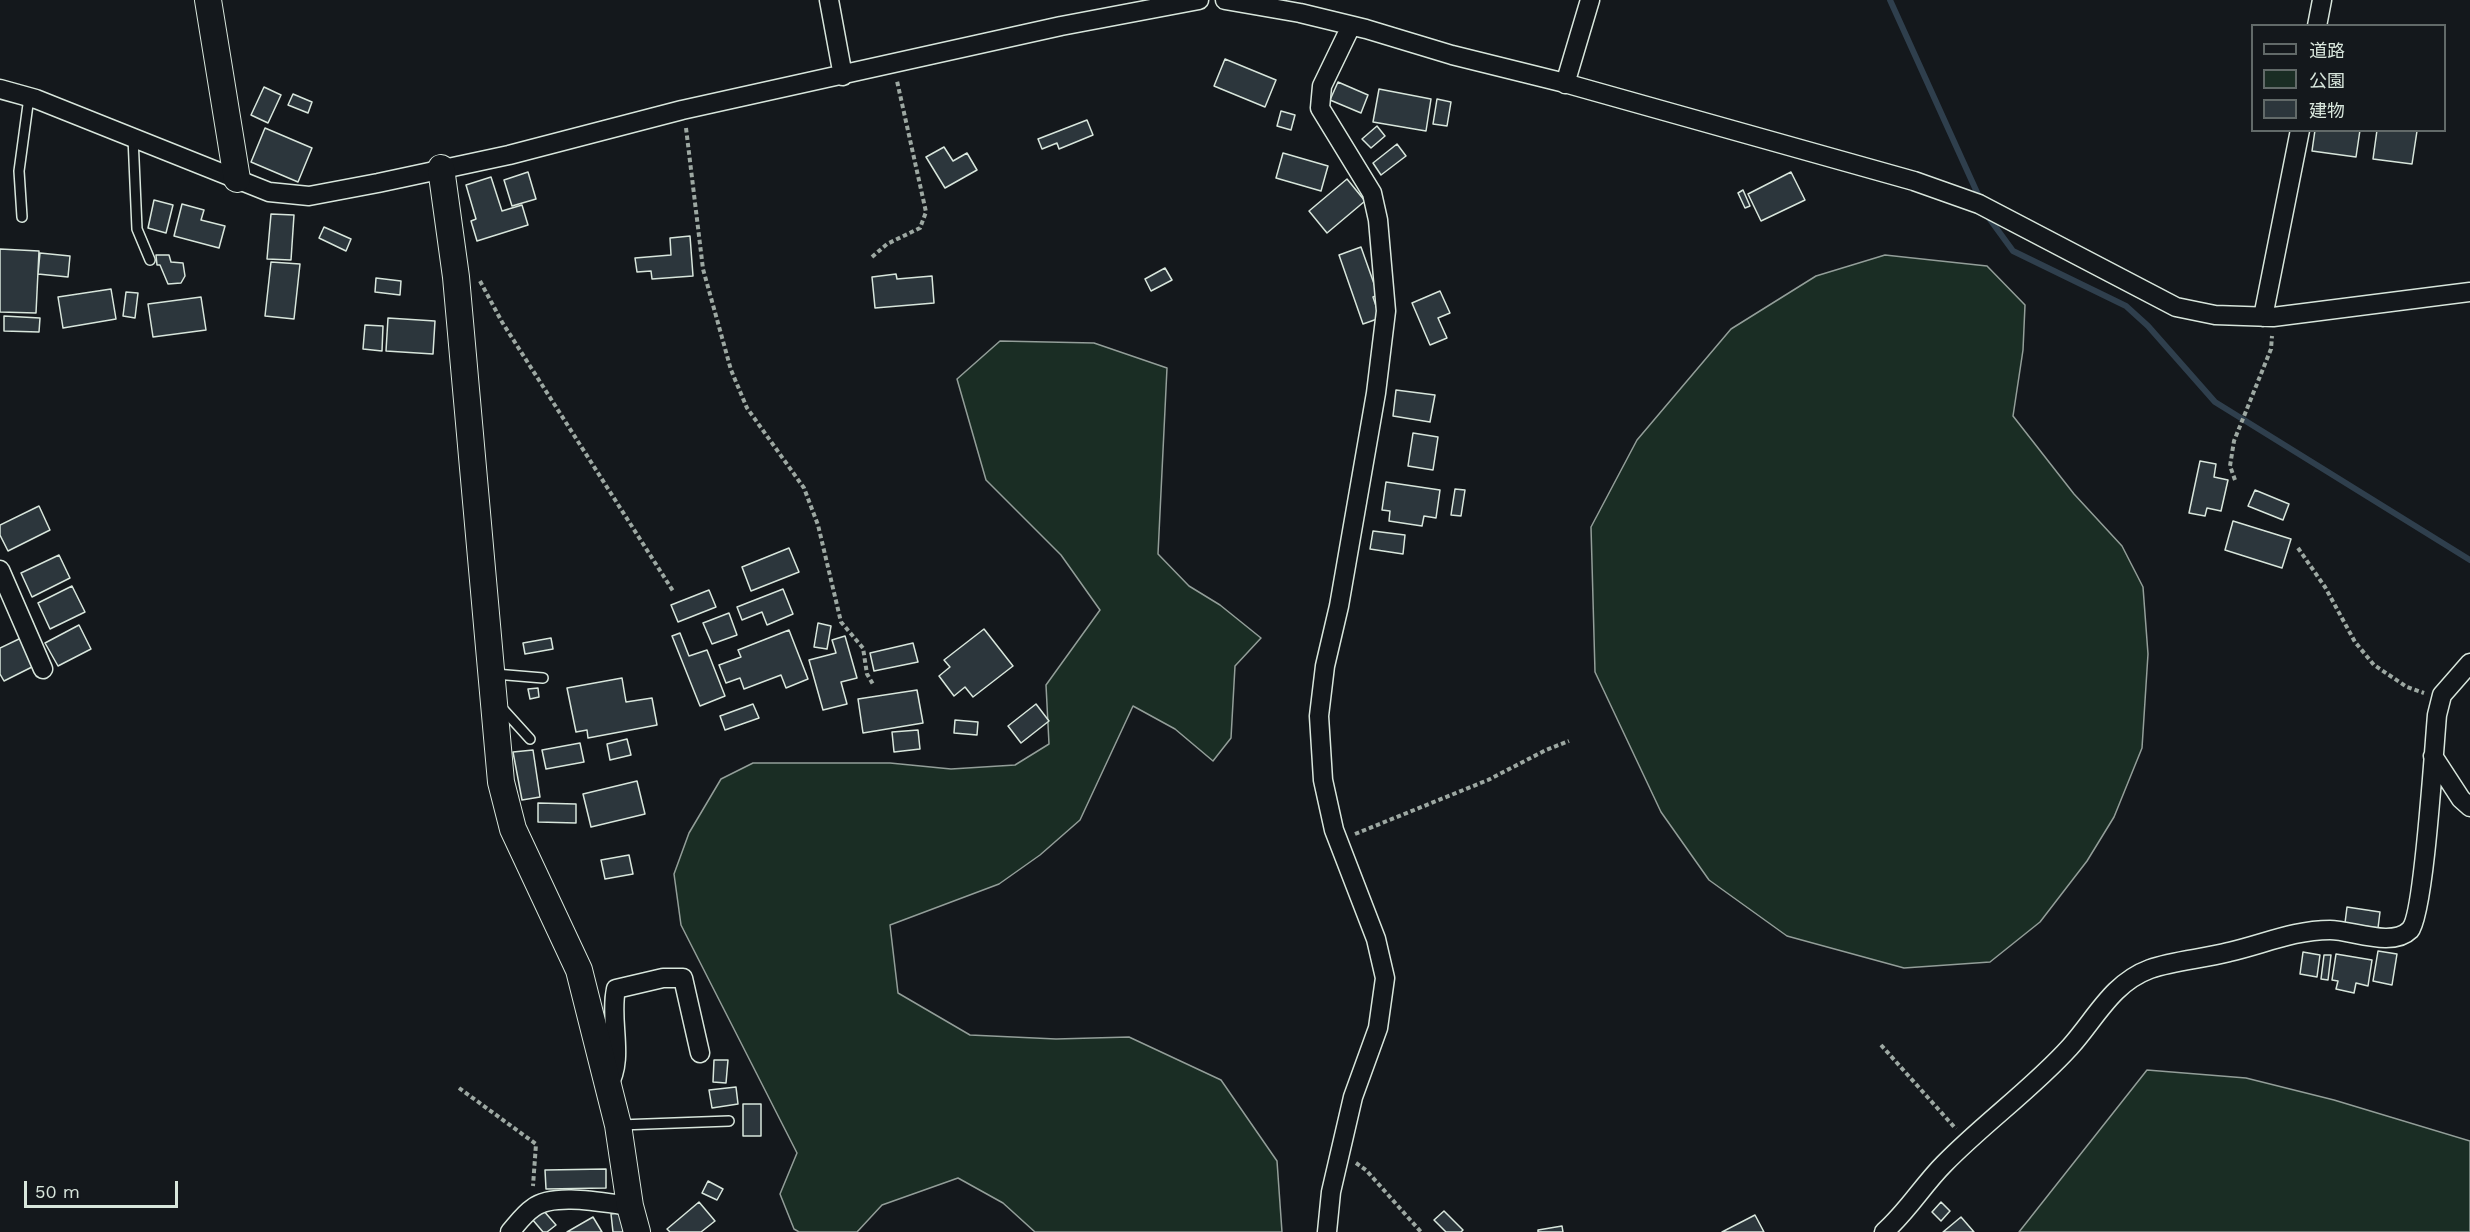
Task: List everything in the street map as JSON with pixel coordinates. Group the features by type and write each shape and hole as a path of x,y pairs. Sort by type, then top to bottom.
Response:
{"street":[{"path":"208,0 237,179"},
{"path":"829,0 843,76"},
{"path":"0,89 30,97 269,192 309,196 509,155 682,110 1061,26 1199,0"},
{"path":"1224,0 1300,13 1351,26 1914,181 1979,204 2176,307 2215,315 2268,317 2470,292"},
{"path":"1565,84 1590,0"},
{"path":"2317,24 2322,0"},
{"path":"1327,1232 1331,1192 1353,1097 1378,1028 1385,978 1376,939 1338,840 1323,780 1319,716 1325,666 1339,606 1376,393 1386,311 1378,220 1372,193 1320,108 1322,86 1351,26"},
{"path":"2268,317 2300,132"},
{"path":"441,168 456,277 501,782 513,829 579,970 618,1125 630,1206 637,1232"},
{"path":"0,570 43,669"},
{"path":"1884,1232 1943,1164 2070,1047 2114,991 2129,979 2151,969 2231,952 2272,938 2310,930 2333,930 2384,937 2409,931 2416,921 2422,884 2433,756 2441,699 2470,663"},
{"path":"2433,756 2461,799 2470,807"},
{"path":"608,1086 616,1072 613,1001 616,989 663,978 683,978 700,1053"},
{"path":"510,1232 533,1207 545,1201 571,1200 630,1206"}],"lane":[{"path":"22,217 19,171 30,97"},
{"path":"133,137 137,229 150,260"},
{"path":"530,738 493,686 543,678"},
{"path":"618,1125 729,1121"}],"path":[{"path":"872,257 887,244 920,228 926,212 894,64"},
{"path":"682,110 703,269 731,370 747,408 804,488 818,525 841,622 863,648 867,674 874,686"},
{"path":"456,277 467,275 479,280 502,322 673,591"},
{"path":"2235,480 2230,466 2234,441 2271,349 2268,317"},
{"path":"2298,548 2325,586 2355,642 2374,665 2408,687 2441,699"},
{"path":"1338,840 1488,780 1546,750 1569,741"},
{"path":"1881,1045 1968,1142"},
{"path":"459,1088 536,1144 533,1207"},
{"path":"1340,1153 1366,1170 1421,1232"}],"green space":[{"path":"1885,255 1987,266 2025,305 2023,350 2013,416 2074,494 2122,546 2143,587 2148,654 2142,748 2114,817 2087,861 2040,922 1990,962 1904,968 1787,936 1709,880 1661,812 1595,672 1591,527 1637,440 1731,329 1816,276"},
{"path":"1000,341 1094,343 1167,368 1158,554 1189,586 1220,605 1261,638 1235,666 1231,738 1213,761 1175,729 1133,706 1080,820 1040,855 999,884 890,925 898,993 970,1035 1056,1039 1129,1037 1221,1080 1277,1161 1282,1232 1035,1232 1003,1203 958,1178 882,1205 857,1232 799,1232 794,1229 780,1194 797,1153 681,925 674,874 689,833 721,779 753,763 890,763 951,769 1015,765 1049,744 1046,685 1100,610 1061,555 986,480 957,379"},
{"path":"2147,1070 2246,1078 2334,1100 2470,1141 2470,1232 2019,1232"}],"building":[{"path":"1225,59 1276,80 1265,107 1214,86"},
{"path":"1338,82 1368,95 1361,113 1330,100"},
{"path":"264,87 281,95 268,123 251,115"},
{"path":"1379,89 1431,99 1426,131 1373,122"},
{"path":"293,94 312,102 308,113 288,105"},
{"path":"1437,99 1451,102 1447,126 1433,124"},
{"path":"1281,111 1295,115 1291,130 1277,126"},
{"path":"1087,120 1093,135 1059,149 1057,143 1042,149 1038,139"},
{"path":"1377,126 1385,136 1371,148 1362,139"},
{"path":"265,128 312,148 298,182 251,162"},
{"path":"2315,132 2360,132 2356,157 2312,151"},
{"path":"2377,132 2417,132 2412,164 2373,159"},
{"path":"1397,144 1406,156 1381,175 1373,163"},
{"path":"944,147 953,161 967,153 977,170 945,188 926,157"},
{"path":"1283,153 1328,166 1321,191 1276,178"},
{"path":"528,172 536,199 512,206 504,180"},
{"path":"1791,172 1805,200 1761,221 1748,194"},
{"path":"491,177 502,211 522,205 528,225 477,241 471,221 476,219 466,185"},
{"path":"1347,179 1365,201 1327,233 1309,211"},
{"path":"1743,190 1750,206 1745,208 1738,193"},
{"path":"154,200 173,205 166,233 148,228"},
{"path":"182,204 204,210 201,220 225,226 219,248 174,236"},
{"path":"271,214 294,215 291,260 267,259"},
{"path":"324,227 351,239 346,251 319,238"},
{"path":"690,236 693,276 652,279 651,271 637,272 635,258 671,255 670,238"},
{"path":"1361,247 1378,295 1373,297 1380,318 1363,324 1339,255"},
{"path":"0,249 39,251 36,313 0,312"},
{"path":"40,253 70,256 68,277 38,274"},
{"path":"156,255 169,255 171,262 183,263 185,276 181,283 168,284 160,265 157,265"},
{"path":"271,262 300,264 294,319 265,316"},
{"path":"1165,268 1172,280 1151,291 1145,279"},
{"path":"896,274 897,279 932,276 934,303 875,308 872,277"},
{"path":"376,278 401,281 400,295 375,292"},
{"path":"111,289 116,319 63,328 58,297"},
{"path":"1440,291 1450,313 1438,318 1447,338 1430,345 1412,303"},
{"path":"126,292 138,293 135,318 123,316"},
{"path":"201,297 206,330 153,337 148,304"},
{"path":"4,316 40,318 39,332 4,331"},
{"path":"388,318 435,321 433,354 386,351"},
{"path":"365,325 383,326 382,351 363,349"},
{"path":"1396,390 1435,395 1430,422 1393,416"},
{"path":"1413,433 1438,437 1433,470 1408,466"},
{"path":"2200,461 2216,464 2214,477 2228,480 2221,511 2207,508 2205,516 2189,513"},
{"path":"1386,482 1440,490 1436,518 1424,516 1422,526 1389,521 1390,511 1382,510"},
{"path":"1455,489 1465,490 1461,516 1451,515"},
{"path":"2255,490 2289,504 2283,520 2248,506"},
{"path":"39,506 50,530 8,551 0,535 0,525"},
{"path":"2233,521 2291,539 2282,568 2225,550"},
{"path":"1373,531 1405,535 1403,554 1370,549"},
{"path":"789,548 799,572 751,591 742,567"},
{"path":"59,555 70,578 32,597 21,573"},
{"path":"72,586 85,612 50,629 38,603"},
{"path":"783,589 793,614 767,625 762,612 742,620 737,607"},
{"path":"709,590 716,607 678,622 671,605"},
{"path":"729,613 737,635 712,644 703,623"},
{"path":"818,623 831,626 827,649 814,647"},
{"path":"79,625 91,649 58,666 45,643"},
{"path":"984,629 1013,666 973,697 965,687 954,696 939,676 950,667 944,660"},
{"path":"789,630 808,679 786,688 781,675 744,689 740,678 726,683 719,665 741,657 738,650"},
{"path":"680,633 689,656 707,650 725,696 700,706 672,636"},
{"path":"845,636 857,678 841,682 847,704 823,710 809,660 836,653 832,640"},
{"path":"21,638 34,666 4,681 0,674 0,648"},
{"path":"551,638 553,649 525,654 523,643"},
{"path":"913,643 918,662 874,671 870,653"},
{"path":"622,678 626,702 652,698 657,725 588,738 587,730 576,732 567,688"},
{"path":"538,688 539,697 530,699 528,689"},
{"path":"917,690 923,723 863,733 858,699"},
{"path":"753,704 759,718 725,730 720,716"},
{"path":"1036,704 1049,721 1021,743 1008,726"},
{"path":"955,720 978,722 977,735 954,733"},
{"path":"918,730 920,749 894,752 892,732"},
{"path":"627,739 631,755 610,760 607,744"},
{"path":"580,743 584,762 546,769 542,750"},
{"path":"533,750 540,797 522,800 513,752"},
{"path":"637,781 645,814 591,827 583,794"},
{"path":"538,803 576,804 576,823 538,822"},
{"path":"629,855 633,874 605,879 601,860"},
{"path":"2347,907 2380,912 2378,928 2345,923"},
{"path":"2378,951 2397,954 2392,985 2373,981"},
{"path":"2303,952 2320,955 2317,977 2300,974"},
{"path":"2336,954 2372,960 2368,986 2356,983 2354,993 2336,989 2338,981 2332,980"},
{"path":"2324,955 2331,955 2328,980 2321,979"},
{"path":"714,1060 728,1060 726,1083 713,1082"},
{"path":"736,1087 738,1104 712,1108 709,1090"},
{"path":"743,1104 761,1104 761,1136 743,1136"},
{"path":"606,1169 606,1188 546,1189 545,1170"},
{"path":"708,1181 723,1189 717,1200 702,1193"},
{"path":"699,1202 715,1221 701,1232 670,1232 667,1229"},
{"path":"1941,1202 1950,1211 1941,1221 1932,1212"},
{"path":"543,1210 556,1225 547,1232 543,1232 532,1219"},
{"path":"1444,1211 1463,1230 1461,1232 1446,1232 1434,1220"},
{"path":"621,1212 623,1232 613,1232 611,1214"},
{"path":"1755,1215 1764,1232 1722,1232"},
{"path":"593,1217 602,1232 567,1232"},
{"path":"1961,1217 1974,1232 1943,1232"},
{"path":"1562,1226 1563,1232 1538,1232 1538,1230"}],"waterway":[{"path":"1890,0 1980,199"},
{"path":"1986,214 2013,251 2126,306 2148,326 2215,402 2470,560"}]}
